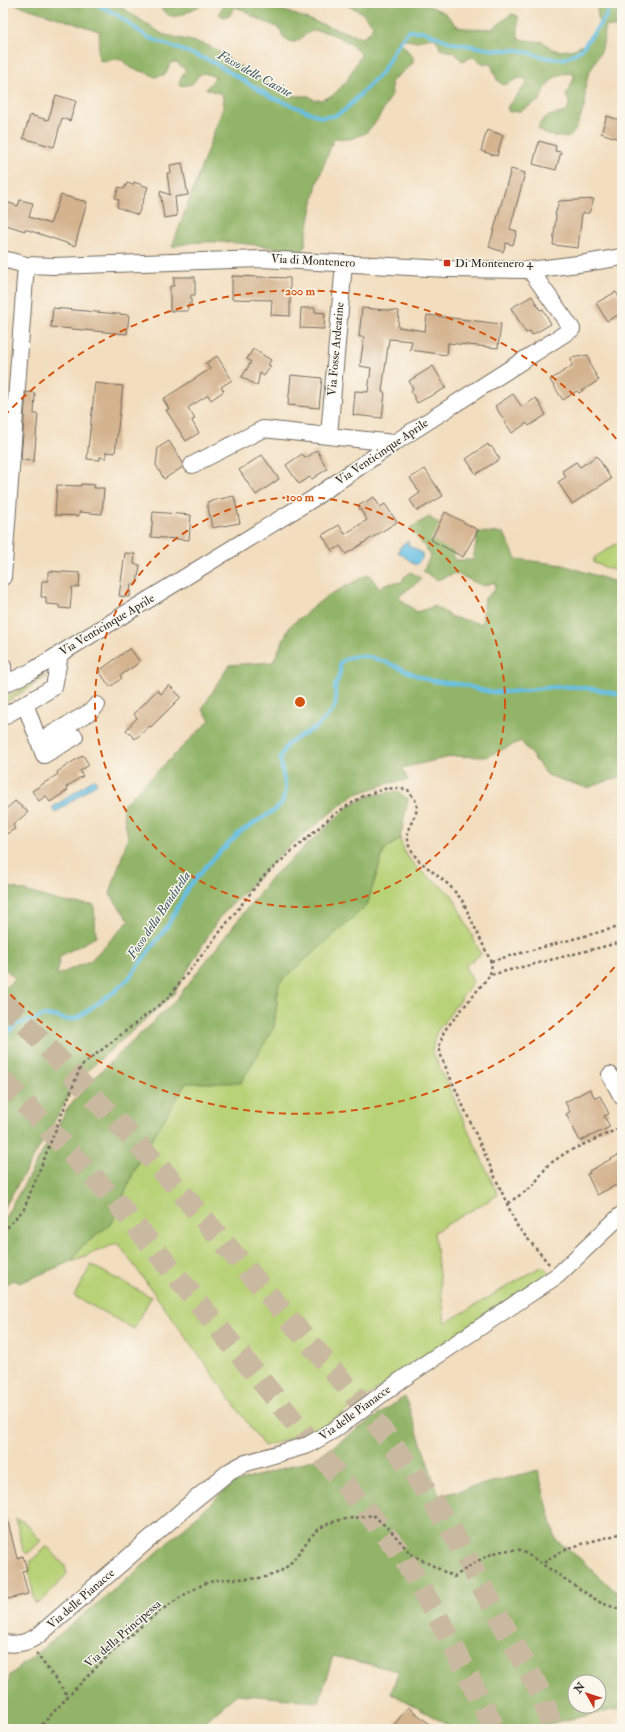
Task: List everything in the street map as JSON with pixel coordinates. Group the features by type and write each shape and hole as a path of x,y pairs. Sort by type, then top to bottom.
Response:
{"street":[{"name":"Via di Montenero","path":"3,259 26,265 54,266 262,259 446,269 530,270 586,264 622,257"},
{"name":"Via Fosse Ardeatine","path":"329,435 344,263"},
{"path":"3,577 20,383 25,356 26,265"},
{"name":"Via Venticinque Aprile","path":"3,685 32,671 311,500 394,443 572,329 530,270"},
{"path":"192,465 263,429 394,443"},
{"path":"3,717 54,687 60,654"},
{"path":"3,666 3,685"},
{"path":"25,704 44,755 62,736 97,705"},
{"path":"610,1075 622,1097"},
{"name":"Via delle Pianacce","path":"28,1642 39,1635 193,1501 230,1471 243,1464 308,1446 334,1430 370,1402 447,1348 558,1275 622,1214"},
{"path":"3,1643 15,1644 28,1642"}],"path":[{"path":"3,1232 24,1209 81,1066 168,998 264,876 333,815 363,796 384,789 398,788 408,790 417,803 416,813 407,832 409,846 418,859 449,885 462,900 491,961 490,975 444,1031 439,1046 442,1059 508,1203 517,1226 558,1275"},
{"path":"491,961 622,926"},
{"path":"490,975 622,942"},
{"path":"508,1203 532,1187 548,1165 567,1152 622,1127"},
{"name":"Via della Principessa","path":"38,1729 99,1664 149,1621 180,1599 203,1584 224,1579 269,1578 285,1569 312,1536 327,1524 373,1515 391,1531 411,1554 454,1577 489,1554 511,1549 521,1550 544,1563 601,1603 622,1610"},
{"path":"544,1563 552,1556 569,1547 622,1533"},
{"path":"28,1642 68,1696"}],"green space":[{"path":"11,3 115,3 162,34 204,44 215,49 254,76 284,93 296,96 309,96 314,100 321,100 332,96 346,82 361,55 358,50 340,38 326,32 319,31 309,32 299,40 292,42 287,40 282,35 281,29 254,17 244,10 235,7 230,15 224,17 219,14 224,3 262,3 362,38 371,31 373,25 360,11 341,3 423,3 445,13 456,25 462,28 492,29 512,14 518,16 518,39 543,42 552,49 558,51 571,50 583,45 599,23 597,10 600,3 622,3 622,28 606,26 602,49 588,75 585,89 585,105 575,131 567,138 548,135 538,129 542,121 548,116 566,112 569,104 566,96 574,74 568,73 557,76 545,89 540,100 520,111 509,112 507,107 528,82 523,78 502,85 497,80 491,64 484,64 473,57 462,61 455,53 440,49 436,40 430,38 413,41 397,38 413,57 413,63 391,82 392,94 378,119 366,133 350,139 334,138 317,183 305,246 302,251 219,242 202,242 172,247 224,105 222,94 206,89 216,77 204,73 199,75 192,84 180,86 179,81 186,70 176,62 170,63 166,74 155,77 130,67 121,59 105,61 99,60 99,31"},
{"path":"158,3 207,3 181,15 175,16 169,15 163,11"},
{"path":"429,517 442,526 454,540 454,560 473,560 478,532 504,533 516,559 563,565 622,584 622,776 587,788 547,775 521,741 486,757 454,756 402,768 408,780 389,783 353,795 287,848 218,919 173,995 80,1077 3,1210 3,990 15,978 3,967 3,885 63,902 94,905 96,937 60,956 57,975 90,961 129,921 110,894 128,837 122,806 210,720 202,709 229,665 273,662 290,626 327,596 369,574 379,588 385,584 402,582 404,577 411,572 422,579 398,597 417,612 435,606 452,617 482,624 485,598 495,590 495,582 483,586 455,573 437,580 423,571 431,555 410,528"},
{"path":"622,540 622,573 594,563 594,558"},
{"path":"46,675 45,678 3,704 3,699"},
{"path":"397,791 408,799 400,839 384,850 367,905 279,983 274,1027 241,1083 186,1083 138,1162 112,1223 79,1249 72,1261 20,1283 13,1280 3,1287 3,1221 69,1106 95,1077 174,1002 270,879 350,805 369,796"},
{"path":"400,839 406,855 417,868 452,895 481,954 465,966 473,982 436,1033 432,1051 498,1195 434,1232 445,1323 542,1266 550,1274 471,1325 318,1430 264,1446 118,1243 72,1261 79,1249 112,1223 138,1162 186,1083 274,1027 279,983 367,905 384,850"},
{"path":"91,1265 151,1297 134,1329 74,1296"},
{"path":"405,1396 439,1496 538,1470 556,1540 577,1556 622,1597 622,1708 607,1711 607,1674 567,1674 567,1714 594,1714 524,1729 455,1729 391,1693 399,1671 333,1656 319,1702 237,1694 195,1729 12,1729 3,1718 3,1706 10,1675 138,1570 233,1483 315,1459"},
{"path":"16,1519 24,1522 41,1541 27,1554 23,1550"},
{"path":"47,1546 65,1566 67,1574 41,1602 35,1603 29,1574 31,1561"}],"water":[{"path":"408,541 408,545 422,553 422,559 416,565 398,552 401,546"},
{"path":"94,779 97,783 55,813 52,808"}],"building":[{"path":"56,95 76,101 70,121 62,118 54,147 23,138 30,115 48,120"},
{"path":"607,116 622,121 622,130 619,139 601,133"},
{"path":"487,130 503,135 497,156 481,151"},
{"path":"539,141 556,146 555,151 561,152 556,170 533,164"},
{"path":"182,163 188,195 175,197 177,216 164,218 160,191 170,195 167,173 171,173 170,165"},
{"path":"511,169 525,173 510,229 517,231 513,245 506,243 503,252 489,247"},
{"path":"134,182 148,187 138,215 117,207 119,200 115,198 119,187 124,189 127,183 133,185"},
{"path":"61,195 87,202 75,246 25,229 25,231 3,224 3,201 18,206 20,200 33,203 29,217 50,224"},
{"path":"594,199 589,213 582,213 578,248 553,245 555,215 559,201"},
{"path":"232,276 290,278 290,316 271,315 272,300 232,299"},
{"path":"174,277 195,277 195,295 191,295 191,304 188,304 188,311 170,311 170,286 174,286"},
{"path":"616,292 622,303 622,313 607,321 596,303"},
{"path":"532,296 540,310 543,309 551,324 532,335 530,331 526,333 511,308"},
{"path":"53,308 129,315 127,334 51,327"},
{"path":"301,308 315,308 315,312 325,313 324,329 300,328"},
{"path":"362,308 399,311 398,327 425,331 427,315 501,324 498,348 448,343 447,355 410,350 412,341 389,339 382,391 385,393 382,418 353,415 355,391 368,392 371,368 360,366 364,337 359,337"},
{"path":"253,349 271,360 268,365 271,366 264,376 260,373 257,386 242,377 251,362 247,359"},
{"path":"588,355 591,367 599,380 579,393 577,391 563,400 550,380 572,366 571,358"},
{"path":"217,356 232,380 221,387 224,391 211,400 208,395 188,408 195,419 192,420 199,433 186,441 166,410 169,409 163,399 210,369 206,363"},
{"path":"433,366 446,388 417,403 411,391 413,389 409,381"},
{"path":"291,375 322,378 319,408 288,405"},
{"path":"95,383 123,386 115,453 106,452 106,458 100,457 100,460 87,459"},
{"path":"26,392 35,393 34,414 38,414 34,461 21,460"},
{"path":"513,394 522,407 536,398 546,415 529,426 527,423 512,433 495,406"},
{"path":"169,441 183,463 183,467 164,479 156,465 158,448"},
{"path":"488,444 500,459 476,474 466,459"},
{"path":"317,450 327,469 312,479 310,477 299,484 286,465 302,454 306,458"},
{"path":"262,455 279,479 256,495 239,470"},
{"path":"597,456 611,479 572,504 558,482 566,477 562,471 576,462 580,467"},
{"path":"425,469 443,496 417,511 410,500 420,493 410,478"},
{"path":"81,484 95,485 94,488 104,488 102,514 79,512 79,516 55,515 57,485 81,486"},
{"path":"234,496 240,523 212,528 207,502"},
{"path":"374,497 380,507 385,504 397,522 346,554 340,546 332,551 322,535 339,525 345,534 367,520 358,506"},
{"path":"153,512 191,515 189,540 151,537"},
{"path":"445,512 478,530 463,557 431,540"},
{"path":"125,553 135,554 134,564 140,565 137,584 131,584 130,597 119,596"},
{"path":"48,571 80,573 79,587 72,587 70,609 59,608 59,605 46,604 46,597 41,597 42,581 48,581"},
{"path":"130,648 140,662 120,676 122,678 110,687 99,671"},
{"path":"169,685 181,697 151,727 150,726 135,739 126,730 137,718 134,714 157,690 161,694"},
{"path":"83,755 89,765 80,771 83,776 66,787 68,790 50,802 46,796 39,801 32,791"},
{"path":"15,801 28,812 13,825 15,829 3,836 3,807 5,810"},
{"path":"590,1089 595,1098 600,1096 609,1114 604,1116 610,1127 580,1141 566,1114 570,1112 565,1102"},
{"path":"622,1153 622,1182 597,1195 587,1174 590,1173 589,1171"},
{"path":"3,1518 7,1518 17,1558 23,1556 27,1570 22,1571 28,1594 3,1600"},
{"path":"408,1707 436,1729 391,1729"}],"waterway":[{"name":"Fosso delle Casine","path":"94,3 116,14 147,37 211,61 271,97 321,117 334,116 345,110 383,71 394,50 408,31 422,31 453,43 495,50 519,50 548,58 564,59 581,50 606,16 610,3"},
{"name":"Fosso della Banditella","path":"3,1037 16,1025 43,1016 54,1016 68,1020 77,1018 115,991 129,978 168,925 188,887 209,863 240,832 275,810 282,803 285,795 285,786 280,758 289,743 318,726 333,710 336,703 335,687 340,673 340,663 350,657 361,656 373,658 423,678 437,682 459,684 490,692 580,687 622,695"}],"tunnel":[{"path":"3,1000 161,1169 365,1408 411,1469 450,1528 543,1697 552,1729"},
{"path":"3,1080 119,1205 402,1555 447,1634 495,1729"}],"place":[{"name":"Di Montenero 4","path":"447,263"}]}
